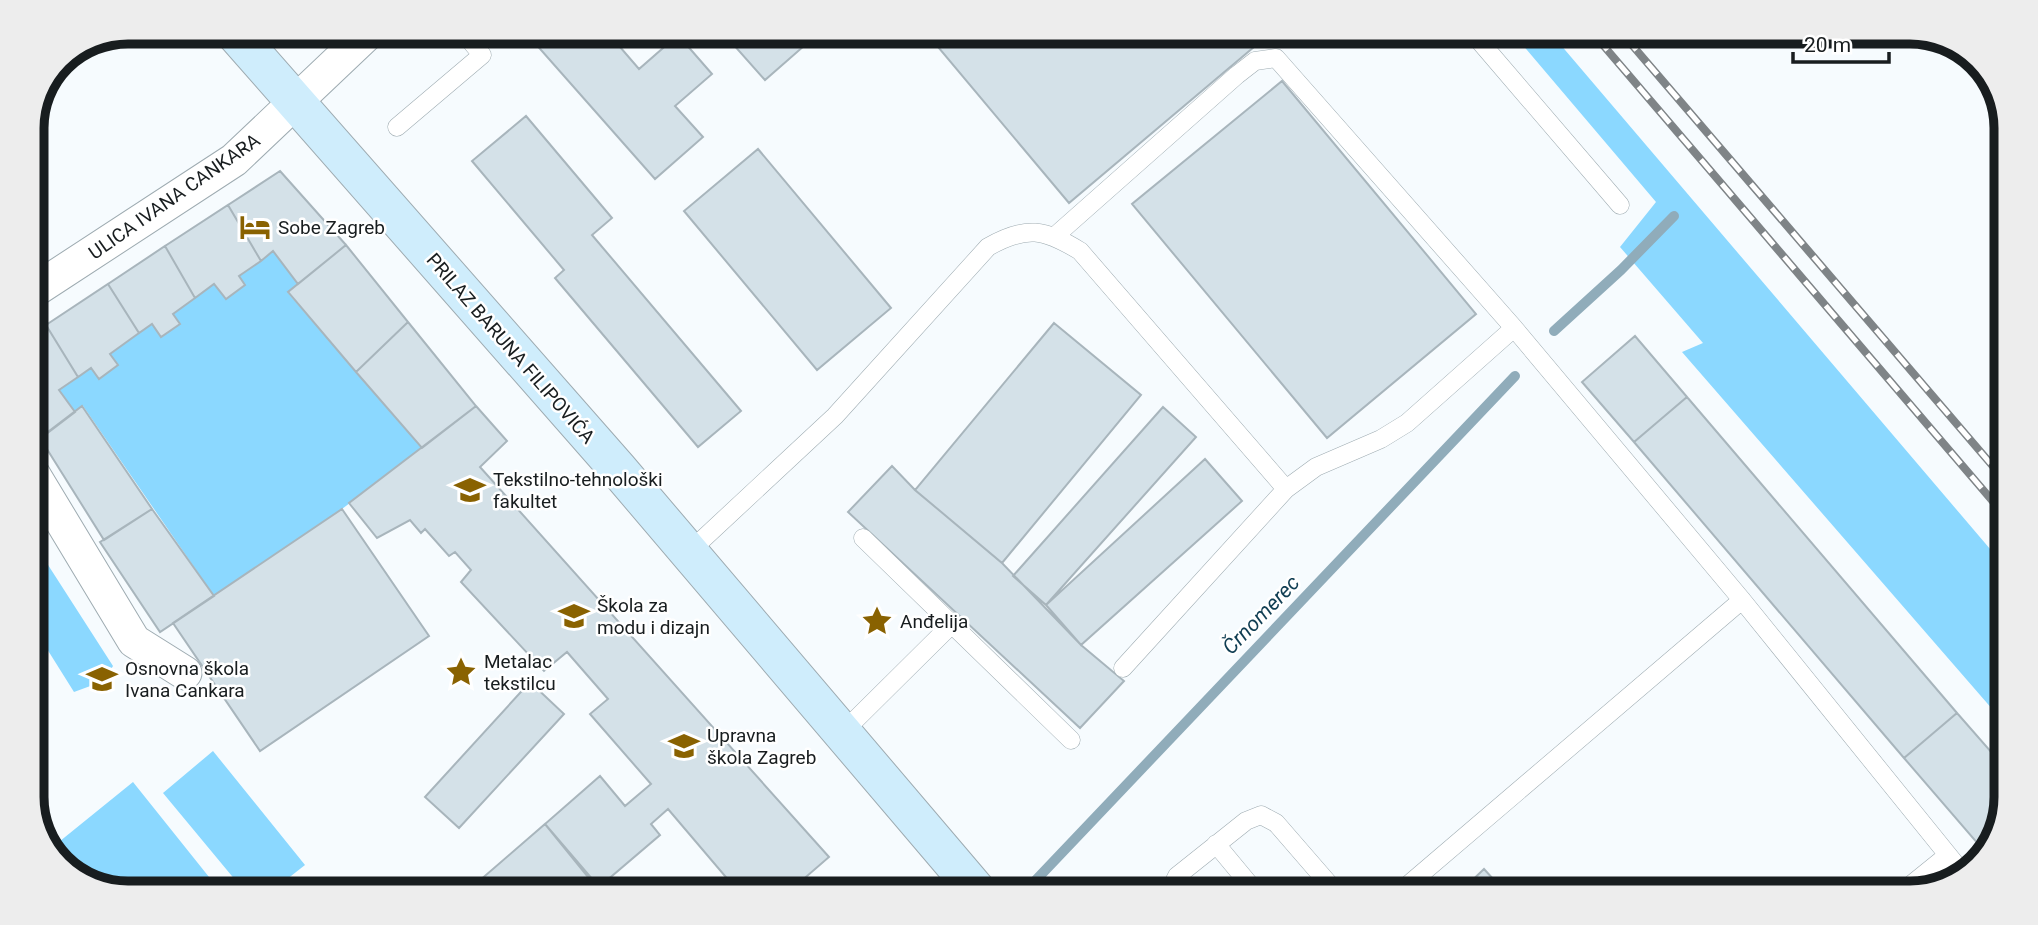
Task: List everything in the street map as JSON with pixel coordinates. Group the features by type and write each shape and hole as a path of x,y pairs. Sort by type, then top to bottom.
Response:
{"main road":[{"name":"PRILAZ BARUNA FILIPOVIĆA","path":"244,44 689,552 968,881"}],"street":[{"name":"ULICA IVANA CANKARA","path":"44,284 234,160 358,44"},
{"path":"44,492 134,641 185,673"}],"lane":[{"path":"397,127 482,55 473,44"},
{"path":"1482,44 1620,205"},
{"path":"1055,236 1237,75 1255,61 1276,58 1514,328 1742,600 1957,867"},
{"path":"689,552 835,416 988,247 1010,235 1039,231 1055,236 1080,251 1286,489"},
{"path":"1123,668 1286,489 1316,467 1381,439 1407,423 1514,328"},
{"path":"863,538 1070,740"},
{"path":"1413,881 1742,600"},
{"path":"842,733 952,624"},
{"path":"1174,881 1177,876 1245,821 1261,814 1276,823 1326,881"},
{"path":"1216,844 1247,881"},
{"path":"1916,881 1948,855"}],"shaded area":[{"path":"1522,44 1560,44 1994,554 1994,711 1682,352 1703,343 1620,247 1656,202"},
{"path":"273,251 298,284 288,293 422,448 342,509 214,596 83,406 75,412 59,390 91,368 118,365 110,354 152,324 162,337 180,324 173,314 214,284 226,299 245,285 239,276"},
{"path":"44,559 113,666 104,681 74,692 44,644"},
{"path":"213,751 305,865 285,881 236,881 163,793"},
{"path":"133,782 212,881 111,880 95,875 77,864 58,843"}],"building":[{"path":"536,44 617,44 639,69 668,44 686,44 712,74 675,106 703,137 655,179"},
{"path":"733,44 806,44 765,80"},
{"path":"936,44 1258,44 1069,203"},
{"path":"1282,81 1476,314 1327,438 1132,204"},
{"path":"526,116 612,218 592,235 741,411 698,447 555,278 564,270 472,161"},
{"path":"758,149 891,308 817,370 684,211"},
{"path":"280,171 346,245 298,284 273,251 261,261 228,205"},
{"path":"228,205 261,261 239,276 245,285 226,299 214,284 195,298 165,246"},
{"path":"346,245 408,322 356,372 288,292"},
{"path":"165,246 195,298 173,314 180,324 161,337 152,324 139,333 108,284"},
{"path":"108,284 139,333 110,354 118,365 99,379 91,368 78,377 46,325"},
{"path":"408,322 476,406 422,448 356,372"},
{"path":"1054,323 1141,395 1002,563 915,490"},
{"path":"46,325 78,377 59,390 75,412 44,436"},
{"path":"1635,336 1687,397 1634,442 1582,382"},
{"path":"1687,397 1957,713 1904,758 1634,442"},
{"path":"82,406 152,509 104,540 44,444 44,435"},
{"path":"476,406 507,441 480,467 829,857 801,881 729,881 668,809 651,824 660,835 606,881 594,881 545,824 600,776 625,806 651,784 590,714 608,699 567,652 544,671 461,582 471,570 455,552 449,556 425,529 421,533 410,520 377,538 349,503"},
{"path":"1163,407 1196,437 1046,605 1013,576"},
{"path":"1205,459 1242,501 1081,645 1046,605"},
{"path":"892,466 915,490 1002,563 1081,645 1124,681 1080,728 848,512"},
{"path":"152,509 214,596 160,632 100,542"},
{"path":"342,509 429,636 260,751 173,623"},
{"path":"530,682 564,714 459,828 425,797"},
{"path":"1957,713 1994,755 1993,814 1979,845 1904,758"},
{"path":"545,824 591,881 479,881"},
{"path":"1484,869 1495,881 1471,881"}],"waterway":[{"name":"Črnomerec","path":"1554,331 1621,270 1674,216"},
{"name":"Črnomerec","path":"1035,881 1515,376"}],"railway":[{"path":"1602,44 1994,503"},
{"path":"1631,44 1994,467"}],"place":[{"name":"Sobe Zagreb","path":"255,227"},
{"name":"Tekstilno-tehnološki fakultet","path":"470,490"},
{"name":"Škola za modu i dizajn","path":"574,616"},
{"name":"Anđelija","path":"877,621"},
{"name":"Metalac tekstilcu","path":"461,672"},
{"name":"Osnovna škola Ivana Cankara","path":"102,679"},
{"name":"Upravna škola Zagreb","path":"684,746"}]}
